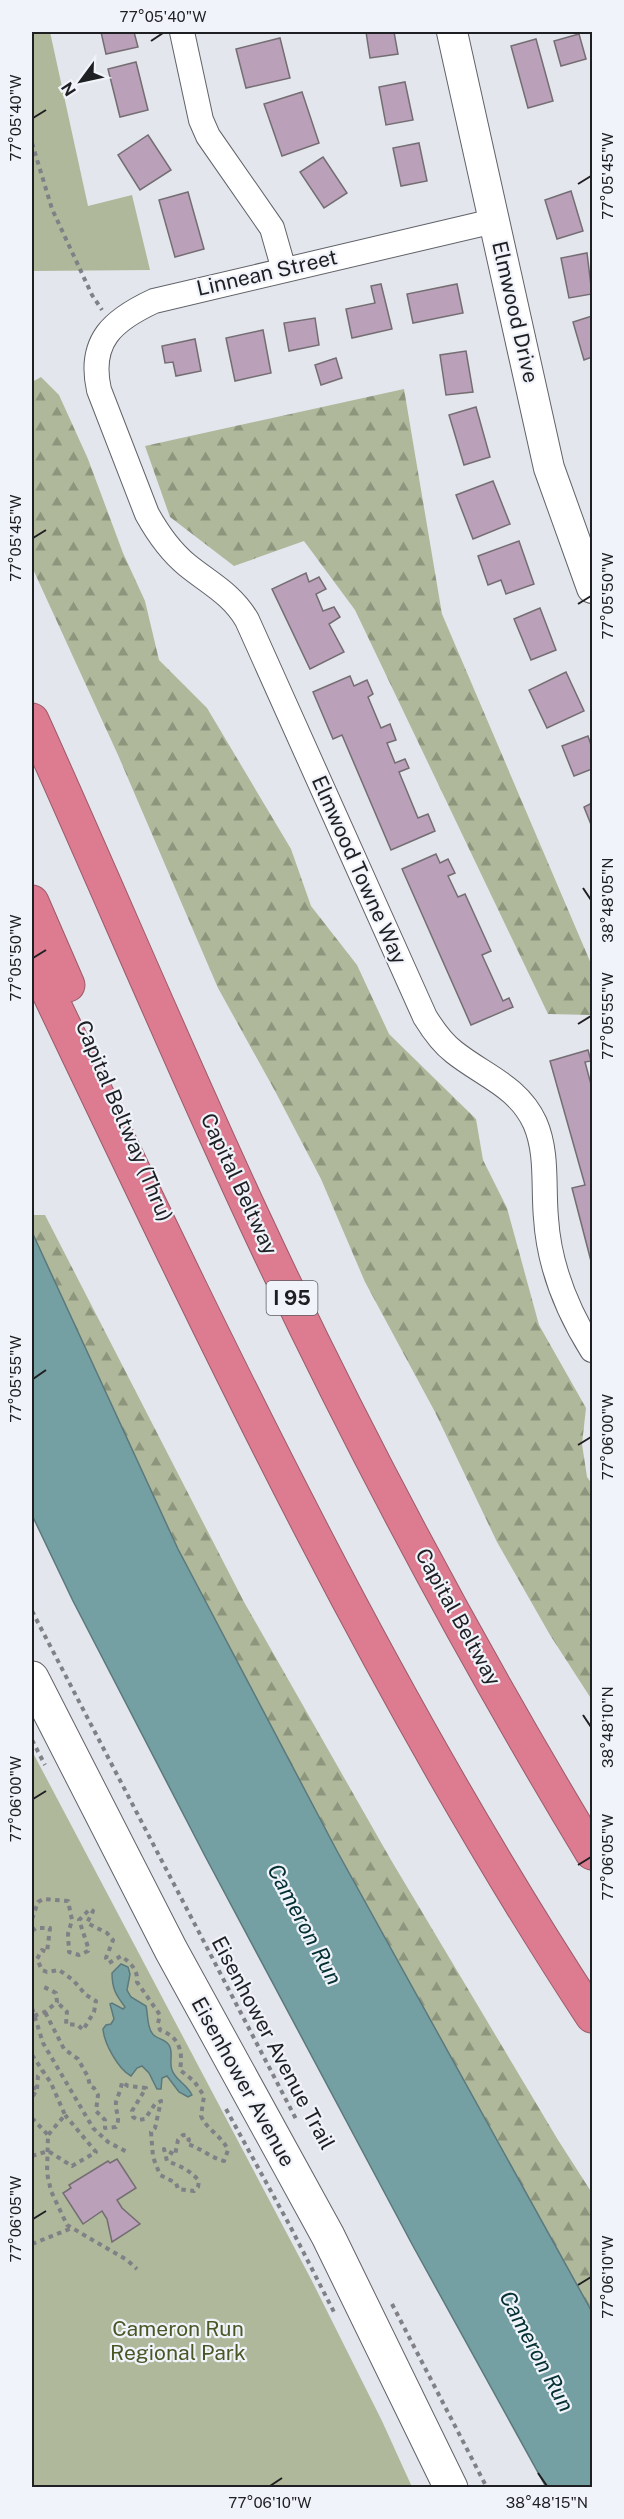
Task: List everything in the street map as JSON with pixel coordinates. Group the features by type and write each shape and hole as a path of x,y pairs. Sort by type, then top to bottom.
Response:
{"highway":[{"name":"Capital Beltway","path":"32,720 180,1057 256,1222 349,1414 534,1754 592,1853"},
{"name":"Capital Beltway (Thru)","path":"32,902 216,1341"},
{"path":"32,958 216,1341 416,1722 536,1929 592,2016"}],"main road":[{"name":"Eisenhower Avenue","path":"32,1678 171,1950 328,2236 451,2487"}],"street":[{"path":"182,32 201,120 208,136 268,220 278,244 284,270"},
{"name":"Elmwood Drive","path":"452,32 549,468 592,588"},
{"name":"Linnean Street","path":"99,390 95,373 95,357 102,342 117,324 138,309 171,296 494,221"},
{"name":"Elmwood Towne Way","path":"99,390 147,514 156,531 185,564 236,602 248,620 425,1017 442,1042 514,1092 534,1121 541,1137 546,1217 553,1264 570,1311 592,1350"}],"path":[{"path":"32,143 52,209 92,296 100,308 117,324"},
{"name":"Eisenhower Avenue Trail","path":"32,1611 298,2123"},
{"path":"32,1740 48,1771"},
{"path":"32,1919 38,1902 43,1899 68,1901 72,1920 68,1934 69,1952 79,1955 88,1951 88,1942 80,1930 79,1920 90,1909 93,1911 87,1923 89,1926 107,1933 113,1940 106,1958 110,1963 121,1956 132,1965 138,1975 137,1982 160,2015 158,2023 160,2030 170,2033 181,2048 183,2056 180,2070 194,2081 204,2096 201,2116 210,2129 225,2142 228,2150 224,2161 206,2156 198,2147 188,2144 187,2135 183,2135 178,2140 175,2156 164,2150 167,2161 180,2165 195,2175 199,2181 194,2191 178,2189 176,2183 160,2175 153,2157 151,2132 155,2128 161,2101 155,2104 145,2118 138,2120 133,2117 132,2111 146,2088 128,2086 122,2082 116,2104 120,2119 116,2127 105,2128 105,2120 96,2111 98,2094 90,2086 88,2077 78,2060 64,2049 45,2012"},
{"path":"32,1931 36,1928 50,1928 47,1952 42,1950 37,1959 42,1970 46,1972 59,1970 96,2001 94,2012 83,2030 78,2025 66,2024 67,2012 57,2002 56,1993 44,1987"},
{"path":"33,2016 45,2012 57,2002"},
{"path":"32,2008 43,2043 93,2128 108,2142 129,2153"},
{"path":"32,2055 51,2083 65,2115 96,2152 72,2166 48,2151 32,2156"},
{"path":"32,2098 37,2089 38,2076 43,2071"},
{"path":"32,2086 37,2089"},
{"path":"223,2103 337,2318"},
{"path":"65,2115 48,2135 47,2173 51,2191 67,2225 137,2269"},
{"path":"32,2118 48,2135"},
{"path":"32,2244 72,2228"},
{"path":"391,2302 488,2487"}],"green space":[{"path":"32,32 50,32 88,206 132,195 150,270 32,271"},
{"path":"41,377 59,395 88,459 123,553 145,601 159,660 207,708 291,849 311,906 357,965 389,1034 476,1119 483,1160 507,1208 539,1325 586,1408 582,1444 587,1477 592,1484 592,1700 550,1635 497,1542 435,1412 365,1282 321,1179 218,988 118,755 32,567 32,382"},
{"path":"404,389 442,614 592,966 592,1015 548,1014 355,610 304,541 234,566 170,517 145,446"},
{"path":"32,1215 45,1215 244,1602 391,1860 592,2193 592,2312 337,1851 178,1549 32,1232"},
{"name":"Cameron Run Regional Park","path":"32,1751 312,2281 382,2421 412,2487 32,2487"}],"water":[{"name":"Cameron Run","path":"32,1232 178,1549 337,1851 592,2312 592,2487 546,2487 413,2246 205,1856 73,1601 32,1515"},
{"path":"121,1964 128,1967 130,1974 127,1990 131,1997 146,2006 150,2030 169,2044 171,2067 192,2095 188,2097 179,2092 167,2076 162,2078 161,2089 157,2089 149,2073 142,2066 137,2068 131,2076 121,2068 112,2055 103,2029 114,2019 110,2004 123,2009 125,2007 115,1992 112,1979 112,1973"}],"building":[{"path":"101,32 134,32 138,47 106,54"},
{"path":"366,32 394,32 398,54 370,58"},
{"path":"579,34 586,59 561,66 554,41"},
{"path":"280,38 290,78 246,88 236,49"},
{"path":"536,39 553,101 528,108 511,46"},
{"path":"136,62 148,110 120,117 108,69"},
{"path":"405,82 413,120 386,125 379,87"},
{"path":"302,92 319,143 282,156 264,104"},
{"path":"148,135 171,170 140,190 118,155"},
{"path":"419,143 427,181 401,186 393,148"},
{"path":"323,157 347,193 324,208 300,172"},
{"path":"571,191 583,231 557,239 545,200"},
{"path":"188,192 204,249 175,257 159,200"},
{"path":"587,253 592,294 569,298 561,258"},
{"path":"381,284 392,329 352,338 346,309 375,303 371,286"},
{"path":"457,284 463,313 413,323 407,294"},
{"path":"592,316 592,357 584,360 573,322"},
{"path":"315,318 319,345 289,351 284,323"},
{"path":"263,330 271,373 235,381 226,338"},
{"path":"195,339 201,371 176,376 173,362 165,363 162,346"},
{"path":"466,351 473,392 446,395 440,355"},
{"path":"336,358 342,378 321,385 315,365"},
{"path":"476,407 490,457 464,465 449,415"},
{"path":"493,481 510,524 473,539 456,495"},
{"path":"519,541 534,584 506,594 501,580 488,585 478,556"},
{"path":"306,573 309,582 319,577 326,589 316,594 323,611 334,607 340,617 329,624 344,652 310,669 272,589"},
{"path":"540,608 556,650 531,660 514,619"},
{"path":"566,672 584,711 547,728 529,690"},
{"path":"350,676 354,686 367,680 373,694 368,697 381,728 390,724 396,740 387,743 395,763 405,759 409,768 399,772 418,818 428,814 435,831 391,850 342,735 333,739 313,692"},
{"path":"588,736 592,748 592,769 574,776 562,746"},
{"path":"592,803 592,827 584,807"},
{"path":"436,854 440,863 448,859 455,873 448,876 458,897 465,894 491,951 482,955 503,1001 509,998 513,1007 471,1025 402,869"},
{"path":"588,1050 591,1061 585,1062 592,1088 592,1265 572,1188 585,1185 550,1061"},
{"path":"117,2159 136,2188 117,2200 122,2208 140,2224 112,2242 107,2219 102,2211 83,2224 63,2193 71,2188 69,2185 108,2161 110,2163"}]}
